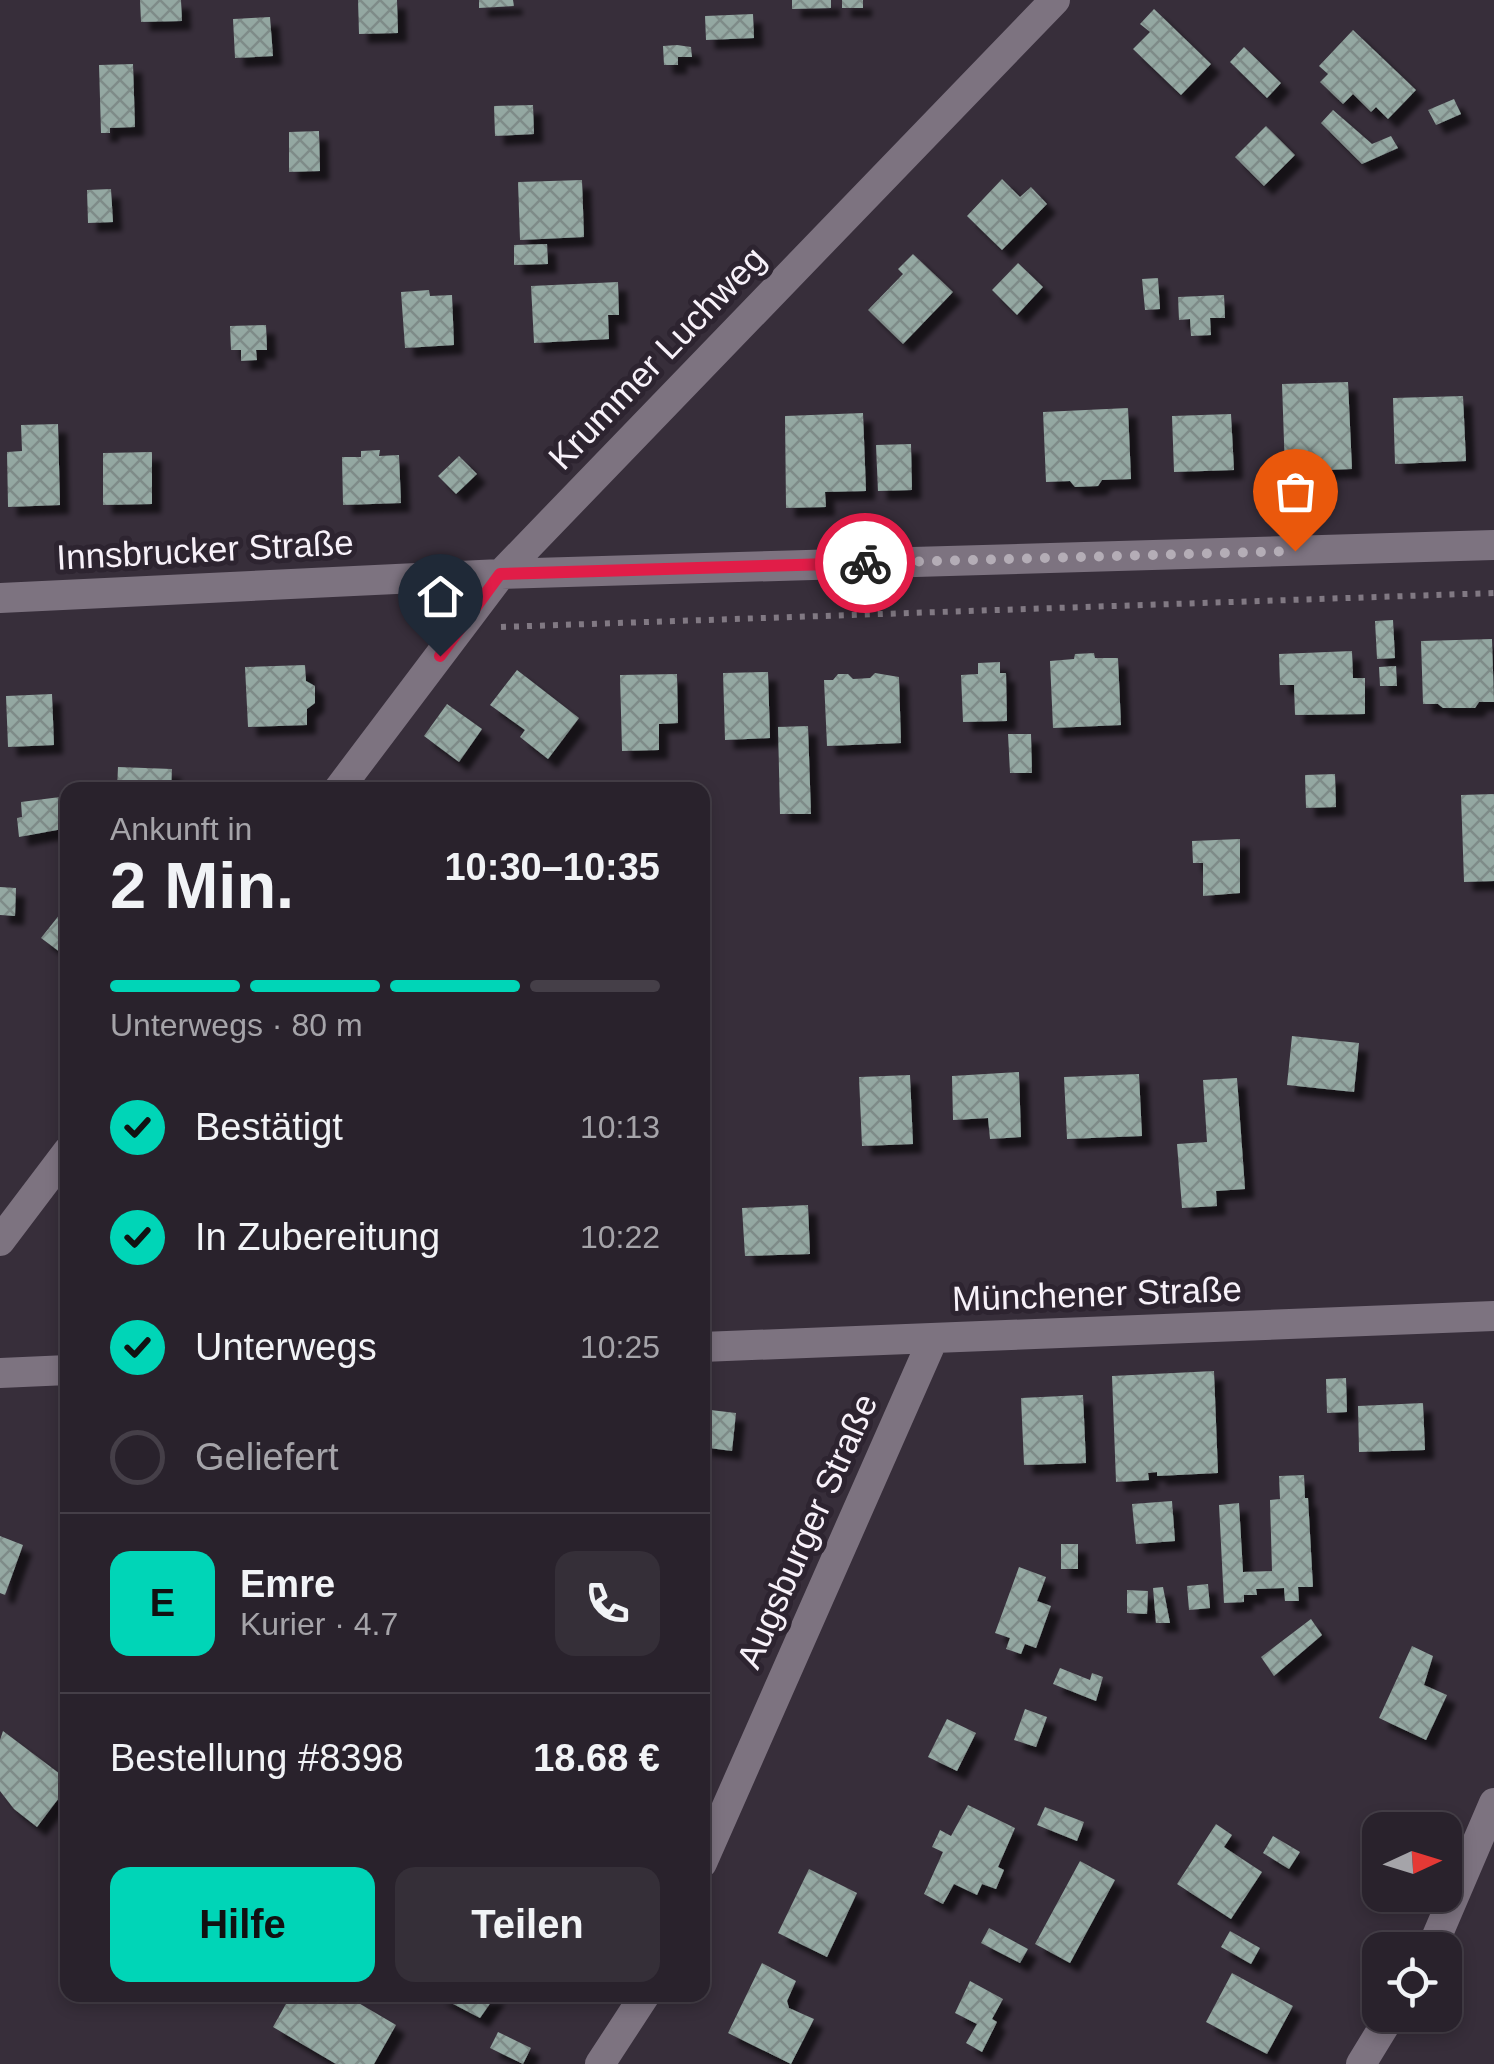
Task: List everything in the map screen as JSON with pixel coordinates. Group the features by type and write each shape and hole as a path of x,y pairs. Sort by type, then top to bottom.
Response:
{"street":[{"name":"Krummer Luchweg","path":"344,782 500,574 1055,0"},
{"name":"Innsbrucker Straße","path":"0,598 500,574 1494,545"},
{"path":"0,1241 60,1162"},
{"name":"Münchener Straße","path":"710,1347 1494,1316"},
{"name":"Augsburger Straße","path":"710,1845 932,1338"},
{"path":"0,1372 60,1370"},
{"path":"1439,1932 1494,1803"},
{"path":"600,2064 640,2002"},
{"path":"1361,2064 1381,2032"}],"path":[{"path":"460,628 1494,593"}],"building":[{"path":"140,0 181,0 182,21 141,22"},
{"path":"358,0 397,0 398,33 359,34"},
{"path":"479,0 513,0 514,6 479,8"},
{"path":"792,0 831,0 831,8 792,9"},
{"path":"842,0 863,0 863,8 842,8"},
{"path":"1154,9 1211,64 1181,95 1133,49 1150,32 1140,24"},
{"path":"753,14 754,38 706,40 705,16"},
{"path":"270,17 273,56 235,58 233,19"},
{"path":"1353,30 1416,90 1388,119 1376,107 1371,112 1353,94 1343,104 1320,82 1328,74 1319,66"},
{"path":"663,46 691,47 692,57 678,57 678,65 664,65"},
{"path":"1244,47 1281,83 1267,98 1230,62"},
{"path":"133,64 135,127 110,128 110,133 101,133 99,65"},
{"path":"1454,99 1461,114 1436,125 1428,110"},
{"path":"533,105 534,134 495,136 494,106"},
{"path":"1333,110 1372,144 1391,136 1398,148 1362,164 1321,123"},
{"path":"1266,126 1295,155 1264,186 1235,157"},
{"path":"319,131 320,171 289,172 289,132"},
{"path":"1002,179 1020,197 1031,187 1047,204 1002,250 967,216"},
{"path":"582,180 584,237 520,240 518,182"},
{"path":"111,189 113,222 88,223 87,190"},
{"path":"547,244 548,264 514,265 514,245"},
{"path":"913,254 953,292 903,344 868,310 903,274 898,269"},
{"path":"1018,263 1043,287 1017,315 992,290"},
{"path":"1158,278 1160,309 1145,310 1142,279"},
{"path":"618,282 619,315 608,315 609,339 534,343 531,286"},
{"path":"429,290 430,296 452,295 454,345 405,348 401,292"},
{"path":"1224,295 1225,318 1210,318 1211,335 1191,336 1190,319 1179,320 1178,297"},
{"path":"266,325 267,350 256,350 257,360 241,361 241,350 231,350 230,326"},
{"path":"1348,382 1352,469 1326,470 1316,476 1310,470 1285,471 1282,384"},
{"path":"1463,396 1466,461 1395,464 1393,398"},
{"path":"1128,408 1131,479 1102,480 1098,486 1075,487 1070,481 1046,482 1043,412"},
{"path":"863,413 866,491 825,492 826,507 786,508 785,416"},
{"path":"1231,414 1234,470 1174,472 1172,416"},
{"path":"58,424 60,505 8,507 7,452 22,451 21,425"},
{"path":"911,444 912,490 878,491 876,445"},
{"path":"380,450 379,456 399,455 401,503 343,505 342,457 361,457 361,451"},
{"path":"152,452 152,504 103,505 103,453"},
{"path":"459,456 477,474 456,494 438,476"},
{"path":"1393,620 1395,658 1377,659 1375,621"},
{"path":"1492,639 1494,702 1479,702 1475,708 1423,704 1421,641"},
{"path":"1352,651 1353,678 1365,678 1365,714 1295,715 1294,685 1280,685 1279,654"},
{"path":"1094,653 1095,658 1118,658 1121,725 1053,728 1050,661"},
{"path":"1000,662 1000,673 1006,673 1007,721 963,722 961,675 978,674 978,663"},
{"path":"305,665 306,681 315,686 315,703 307,709 307,725 248,727 245,667"},
{"path":"1396,666 1397,686 1380,686 1379,667"},
{"path":"517,670 579,718 548,759 520,737 525,730 490,705"},
{"path":"768,672 770,738 725,740 723,673"},
{"path":"875,673 899,677 901,743 827,746 824,680 833,680 838,674 848,674 853,679 870,678"},
{"path":"677,674 678,723 659,724 659,750 622,751 620,675"},
{"path":"52,694 54,745 8,747 6,696"},
{"path":"447,704 482,729 459,762 424,736"},
{"path":"808,726 811,814 780,814 778,727"},
{"path":"1008,734 1031,734 1032,773 1010,773"},
{"path":"118,767 172,769 171,782 117,782"},
{"path":"1335,774 1336,807 1306,808 1305,775"},
{"path":"1494,794 1494,881 1464,882 1461,795"},
{"path":"60,797 60,829 19,837 17,818 22,817 21,802"},
{"path":"1240,839 1240,893 1203,896 1203,863 1193,863 1192,841"},
{"path":"0,887 16,888 15,916 0,915"},
{"path":"60,914 60,952 41,938"},
{"path":"1292,1036 1359,1043 1354,1092 1287,1085"},
{"path":"1019,1072 1021,1137 990,1139 988,1118 953,1120 952,1076"},
{"path":"1139,1074 1142,1136 1067,1139 1064,1077"},
{"path":"910,1075 913,1144 862,1146 859,1077"},
{"path":"1237,1078 1245,1189 1216,1191 1217,1206 1182,1208 1177,1144 1207,1142 1203,1080"},
{"path":"808,1205 810,1254 745,1256 742,1208"},
{"path":"1214,1371 1218,1473 1157,1476 1157,1472 1148,1473 1149,1480 1116,1482 1112,1376"},
{"path":"1346,1378 1347,1412 1327,1413 1326,1379"},
{"path":"1083,1395 1086,1463 1024,1465 1021,1398"},
{"path":"1423,1403 1425,1450 1359,1452 1358,1406"},
{"path":"710,1410 736,1413 732,1451 710,1448"},
{"path":"1304,1475 1313,1587 1298,1587 1299,1601 1285,1601 1284,1588 1256,1589 1257,1595 1244,1595 1244,1602 1224,1603 1219,1505 1239,1503 1243,1572 1272,1571 1270,1500 1280,1499 1279,1476"},
{"path":"1172,1501 1175,1541 1136,1544 1132,1504"},
{"path":"0,1536 23,1545 5,1595 0,1593"},
{"path":"1061,1544 1078,1544 1078,1569 1061,1569"},
{"path":"1019,1567 1046,1577 1037,1601 1051,1606 1036,1648 1025,1644 1021,1654 1006,1649 1010,1638 995,1633"},
{"path":"1208,1584 1210,1608 1189,1610 1187,1586"},
{"path":"1163,1587 1170,1623 1156,1623 1153,1588"},
{"path":"1127,1590 1148,1591 1147,1614 1127,1613"},
{"path":"1311,1619 1322,1635 1274,1676 1261,1657"},
{"path":"1412,1646 1433,1656 1424,1685 1447,1695 1426,1740 1379,1718"},
{"path":"1060,1668 1090,1680 1092,1673 1103,1677 1096,1701 1053,1684"},
{"path":"1025,1709 1047,1717 1036,1747 1014,1740"},
{"path":"947,1719 976,1733 957,1771 928,1757"},
{"path":"3,1731 60,1774 60,1797 37,1827 14,1809 0,1791"},
{"path":"968,1805 1015,1828 998,1867 1004,1870 996,1889 982,1884 977,1895 954,1884 943,1904 924,1894 943,1852 932,1847 940,1830 951,1836"},
{"path":"1045,1807 1084,1822 1077,1841 1037,1825"},
{"path":"1216,1824 1232,1835 1224,1847 1262,1872 1231,1919 1177,1884"},
{"path":"1273,1836 1300,1852 1289,1869 1263,1853"},
{"path":"1080,1861 1115,1880 1070,1963 1035,1944"},
{"path":"809,1869 857,1893 827,1957 778,1933"},
{"path":"989,1928 1028,1949 1020,1963 981,1943"},
{"path":"1230,1931 1260,1948 1251,1964 1221,1947"},
{"path":"762,1963 796,1981 787,2001 789,2008 814,2019 791,2064 728,2033"},
{"path":"1232,1973 1293,2006 1267,2054 1206,2022"},
{"path":"970,1981 1003,1999 982,2052 966,2043 977,2024 955,2013"},
{"path":"287,2002 357,2002 396,2025 374,2064 336,2064 273,2027"},
{"path":"449,2002 491,2002 480,2018"},
{"path":"498,2032 531,2048 523,2064 490,2048"}],"way so far":[{"path":"865,563 1295,551"}],"route":[{"path":"440,656 500,574 865,563"}]}
